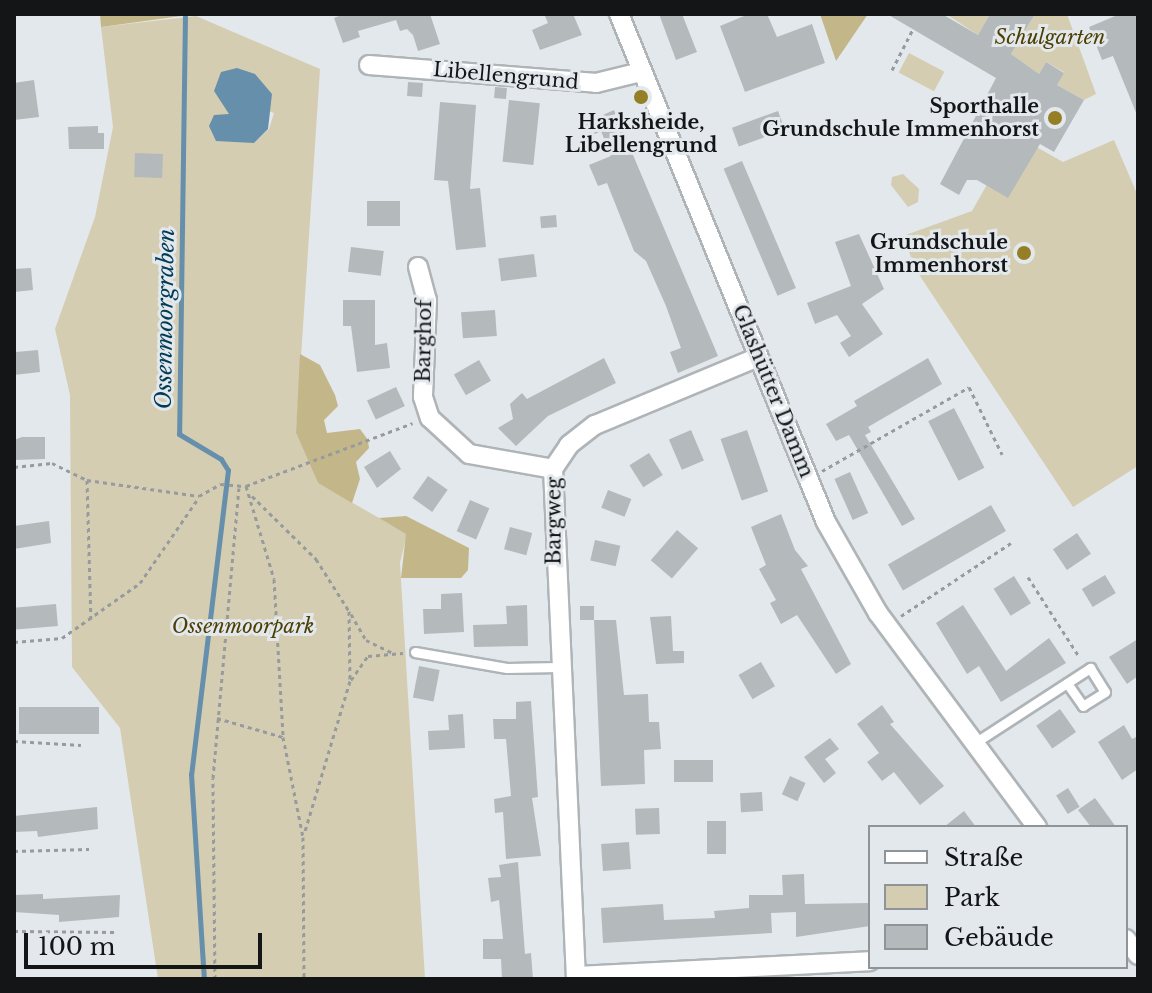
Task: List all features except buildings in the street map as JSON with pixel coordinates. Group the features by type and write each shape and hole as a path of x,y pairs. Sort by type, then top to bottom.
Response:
{"street":[{"name":"Glashütter Damm","path":"619,14 641,72 693,186 758,357 826,522 887,625 1035,825"},
{"name":"Libellengrund","path":"369,65 596,83 641,72"},
{"name":"Barghof","path":"418,267 427,300 423,397 430,418"},
{"name":"Bargweg","path":"576,977 559,667 553,469 569,445 595,425 758,357"},
{"path":"430,418 469,454 553,469"},
{"path":"576,977 868,961"}],"lane":[{"path":"415,652 507,668 559,667"},
{"path":"973,744 1067,683 1088,670 1105,692 1083,706 1067,683"}],"path":[{"path":"892,70 913,29"},
{"path":"808,479 969,387 1002,454"},
{"path":"14,642 62,638 140,583 199,496 221,484 239,488 246,486 288,466 430,418"},
{"path":"14,467 52,463 87,480 199,496"},
{"path":"87,480 91,619"},
{"path":"246,486 274,579 283,737 303,837 304,979"},
{"path":"215,979 217,718 239,488"},
{"path":"250,494 316,559 366,640 396,654"},
{"path":"887,625 1011,543"},
{"path":"1028,577 1088,670"},
{"path":"303,837 350,681 349,611"},
{"path":"350,681 368,656 415,652"},
{"path":"217,718 283,737"},
{"path":"14,741 81,745"},
{"path":"14,851 89,849"},
{"path":"14,931 115,932"}],"green space":[{"name":"Schulgarten","path":"946,14 990,14 978,35"},
{"name":"Schulgarten","path":"1035,14 1067,14 1096,94 1084,100 1057,85 1064,72 1046,62 1039,74 1011,54"},
{"name":"Ossenmoorpark","path":"196,16 320,69 296,433 318,483 407,534 400,563 425,979 158,979 120,728 72,667 70,395 55,329 95,217 113,127 101,27","holes":["214,91 274,113 269,129 254,143"]},
{"path":"909,53 944,72 934,91 899,72"},
{"path":"1015,135 1063,162 1114,140 1138,196 1138,466 1073,507 916,270 903,236 972,211"},
{"path":"903,174 919,189 918,202 908,207 891,185 892,177"}],"shaded area":[{"path":"100,14 196,14 101,27"},
{"path":"820,14 868,14 836,61 821,17"},
{"path":"300,354 320,365 335,395 338,406 324,420 327,433 360,429 368,440 369,448 356,462 360,479 352,503 318,483 296,433"},
{"path":"406,516 469,548 468,570 461,578 401,578 406,534 379,518"}],"water":[{"path":"237,68 255,74 272,94 268,129 254,143 216,141 209,126 214,115 229,114 214,91 221,72"}],"waterway":[{"name":"Ossenmoorgraben","path":"185,14 179,434 221,459 228,470 191,774 204,979"}],"place":[{"name":"Harksheide, Libellengrund","path":"641,97"},
{"name":"Sporthalle Grundschule Immenhorst","path":"1055,118"},
{"name":"Grundschule Immenhorst","path":"1024,253"}]}
